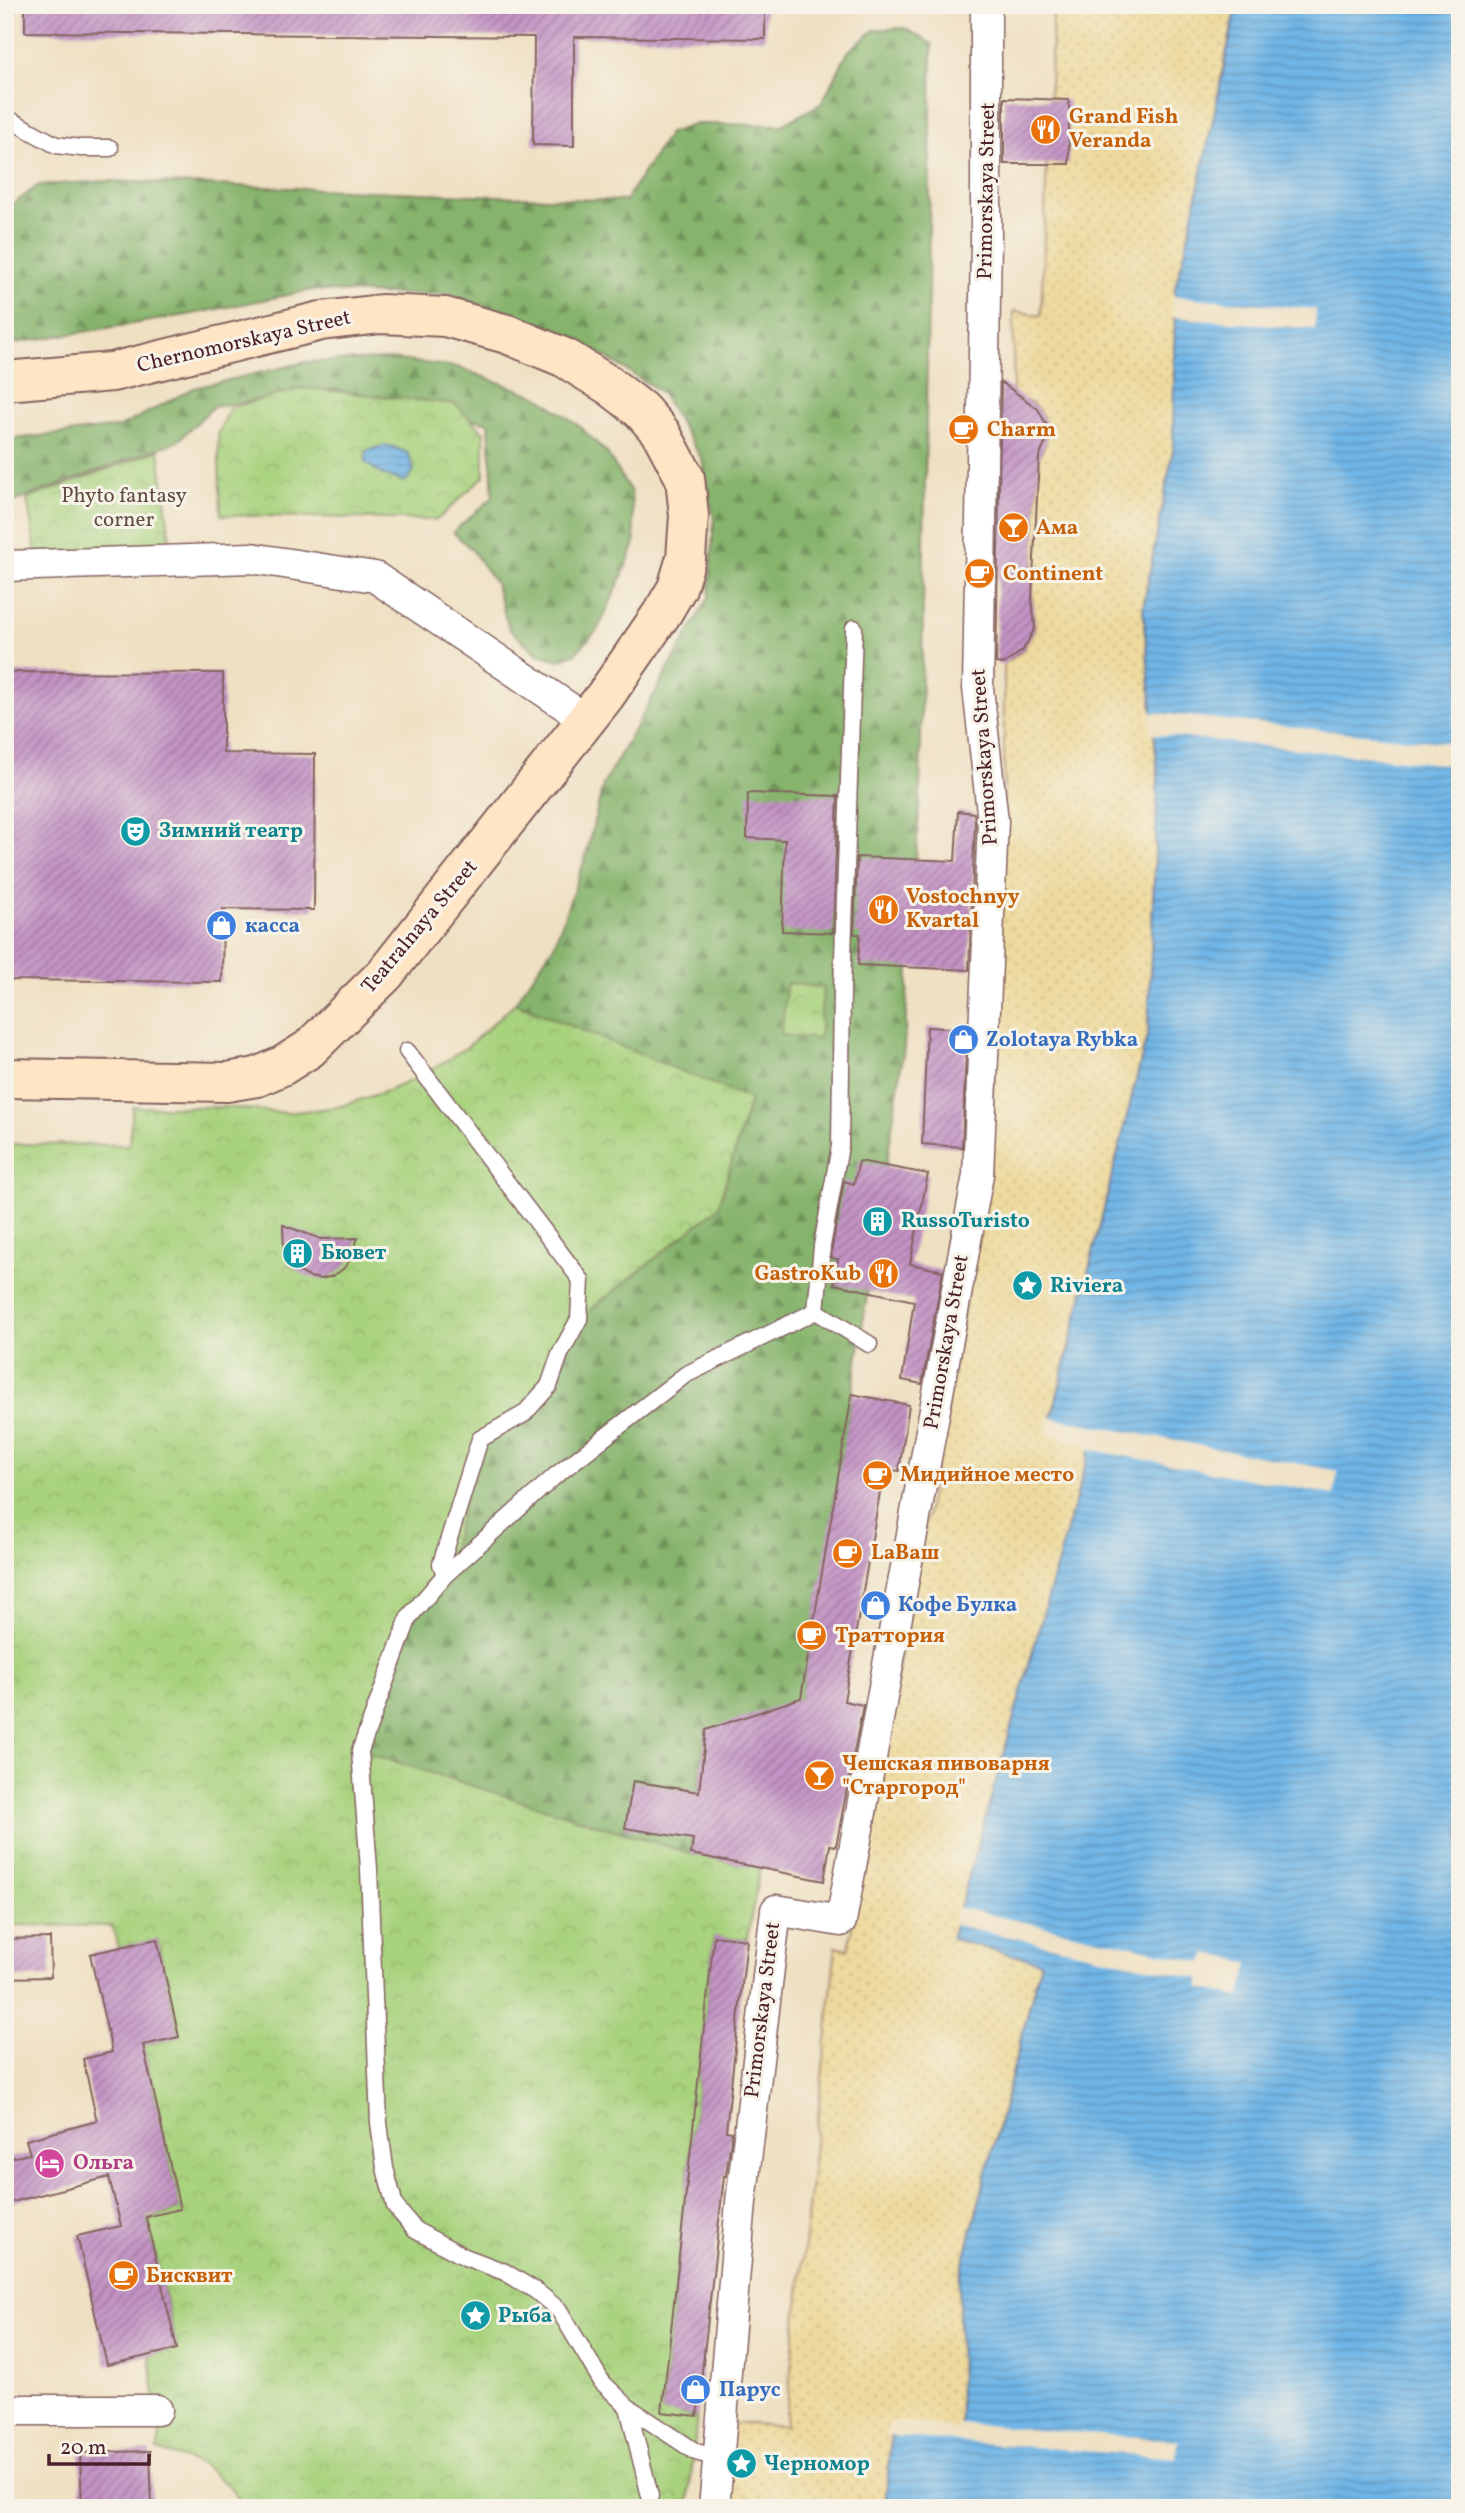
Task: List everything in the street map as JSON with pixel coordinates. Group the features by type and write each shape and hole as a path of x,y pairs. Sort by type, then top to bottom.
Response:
{"main road":[{"name":"Chernomorskaya Street","path":"5,381 112,372 321,321 381,314 445,317 507,334 565,358 610,386 641,410 661,433 685,478 689,516 686,558 677,588 596,708"},
{"name":"Teatralnaya Street","path":"5,1078 227,1082 257,1077 282,1066 309,1049 385,974 596,708"}],"street":[{"name":"Primorskaya Street","path":"714,2508 749,2121 776,1910 841,1921 978,1175 993,821 978,688 986,228 986,5"},
{"path":"5,566 251,558 375,577 596,708"},
{"path":"5,2410 158,2410"}],"lane":[{"path":"5,117 56,145 110,148"},
{"path":"816,1311 822,1246 841,1146 842,989 855,628"},
{"path":"407,1051 581,1280 579,1319 560,1354 549,1386 524,1414 480,1439 441,1564 445,1575"},
{"path":"816,1311 869,1344"},
{"path":"717,2458 696,2452 628,2407 602,2382 559,2311 536,2291 505,2272 465,2257 415,2230 395,2206 385,2168 377,2107 369,1869 360,1751 409,1617 445,1575 555,1476 684,1374 816,1311"},
{"path":"628,2407 650,2496"}],"green space":[{"path":"905,28 932,44 920,795 904,1047 842,1462 798,1718 706,1730 691,1854 360,1751 480,1439 579,1319 718,1208 750,1100 515,1003 554,945 585,859 603,785 709,597 714,520 702,459 661,392 577,339 450,294 312,290 187,315 15,343 5,342 5,210 39,185 110,181 625,201 669,133 696,124 782,125 821,104 848,52 874,30"},
{"path":"389,359 457,367 539,397 579,426 607,453 631,492 635,543 598,629 575,654 560,660 538,654 509,629 495,583 472,550 453,532 493,497 489,423 333,389 213,407 178,441 5,505 5,440 120,427 194,388 306,362"},
{"path":"303,388 455,404 484,432 484,476 437,520 221,515 218,434 230,408"},
{"name":"Phyto fantasy corner","path":"159,450 171,548 36,553 27,499"},
{"path":"787,983 823,988 819,1039 781,1035"},
{"path":"515,1003 750,1099 718,1208 579,1319 549,1386 480,1439 445,1575 409,1617 361,1751 691,1854 760,1868 747,1940 714,1937 662,2411 697,2416 688,2508 245,2508 230,2487 201,2464 157,2450 160,2437 150,2355 177,2348 147,2220 180,2209 143,2045 179,2037 157,1940 119,1948 112,1926 5,1925 5,1144 129,1145 133,1107 225,1107 286,1113 338,1107 390,1090 425,1074 467,1047"}],"sand":[{"name":"Riviera","path":"1053,5 1237,5 1221,76 1173,451 1143,607 1158,776 1148,1032 1048,1432 1093,1442 952,1939 1041,1961 959,2279 960,2432 892,2424 885,2508 722,2508 727,2423 785,2426 836,1946 848,1949 989,1174 1004,806 1004,664 1023,650 1035,628 1032,599 1039,457 1047,433 1039,411 1028,402 1013,398 1014,311 1041,316"}],"water":[{"path":"1237,5 1460,5 1460,2508 885,2508 892,2423 960,2431 959,2280 1041,1962 951,1939 1092,1442 1048,1433 1148,1032 1158,776 1143,608 1173,451 1175,287 1185,252"},
{"path":"387,445 408,453 414,470 405,482 381,474 365,462 367,450"}],"pier":[{"path":"1172,296 1316,309 1315,329 1171,317"},
{"path":"1149,712 1460,744 1460,766 1151,734"},
{"path":"1048,1417 1338,1471 1334,1495 1087,1449 1088,1444 1046,1435"},
{"path":"957,1907 1203,1962 1207,1953 1249,1963 1240,1997 1200,1988 1200,1979 952,1924"},
{"path":"892,2420 956,2428 956,2423 1177,2440 1176,2458 887,2436 889,2422"}],"building":[{"path":"25,5 765,5 765,39 574,37 574,146 533,145 534,37 25,32"},
{"path":"1004,98 1069,100 1069,164 1004,164"},
{"name":"Ама","path":"1001,382 1038,409 1046,424 1046,442 1039,457 1032,599 1035,628 1023,650 1004,664 996,663"},
{"name":"Зимний театр","path":"5,672 223,673 223,753 315,754 314,910 223,909 222,982 5,980"},
{"path":"748,793 838,796 833,933 782,931 785,840 747,838"},
{"path":"958,811 974,813 975,822 969,970 858,965 860,934 854,934 857,857 955,861"},
{"path":"927,1027 967,1029 962,1147 922,1144"},
{"name":"RussoTuristo","path":"859,1161 928,1174 910,1264 943,1271 922,1384 902,1380 914,1301 834,1284 838,1259 831,1258 832,1247 844,1181 854,1184"},
{"name":"Бювет","path":"283,1225 321,1239 358,1238 350,1260 343,1269 333,1276 321,1279 309,1277 289,1262 284,1251"},
{"path":"852,1394 909,1405 899,1471 884,1469 844,1701 863,1705 836,1846 830,1845 824,1881 691,1854 693,1839 625,1828 633,1781 699,1792 706,1730 801,1698"},
{"path":"714,1936 747,1940 726,2131 732,2132 724,2176 697,2416 662,2412"},
{"path":"50,1938 51,1977 5,1978 5,1939"},
{"path":"157,1939 179,2037 143,2045 180,2209 146,2217 177,2349 107,2365 77,2236 121,2226 109,2177 5,2204 5,2159 30,2154 26,2140 97,2121 83,2059 112,2052 90,1954"},
{"path":"150,2451 152,2508 82,2508 80,2453"}],"place":[{"name":"Grand Fish Veranda","path":"1046,129"},
{"name":"Charm","path":"964,430"},
{"name":"Ама","path":"1013,528"},
{"name":"Continent","path":"980,574"},
{"name":"Зимний театр","path":"136,831"},
{"name":"Vostochnyy Kvartal","path":"883,909"},
{"name":"касса","path":"222,926"},
{"name":"Zolotaya Rybka","path":"963,1040"},
{"name":"RussoTuristo","path":"878,1221"},
{"name":"Бювет","path":"298,1253"},
{"name":"GastroKub","path":"884,1274"},
{"name":"Riviera","path":"1027,1286"},
{"name":"Мидийное место","path":"877,1475"},
{"name":"LaВаш","path":"848,1553"},
{"name":"Кофе Булка","path":"875,1605"},
{"name":"Траттория","path":"812,1636"},
{"name":"Чешская пивоварня \"Старгород\"","path":"819,1776"},
{"name":"Ольга","path":"50,2163"},
{"name":"Бисквит","path":"123,2276"},
{"name":"Рыба","path":"475,2316"},
{"name":"Парус","path":"696,2390"},
{"name":"Черномор","path":"741,2464"}]}
